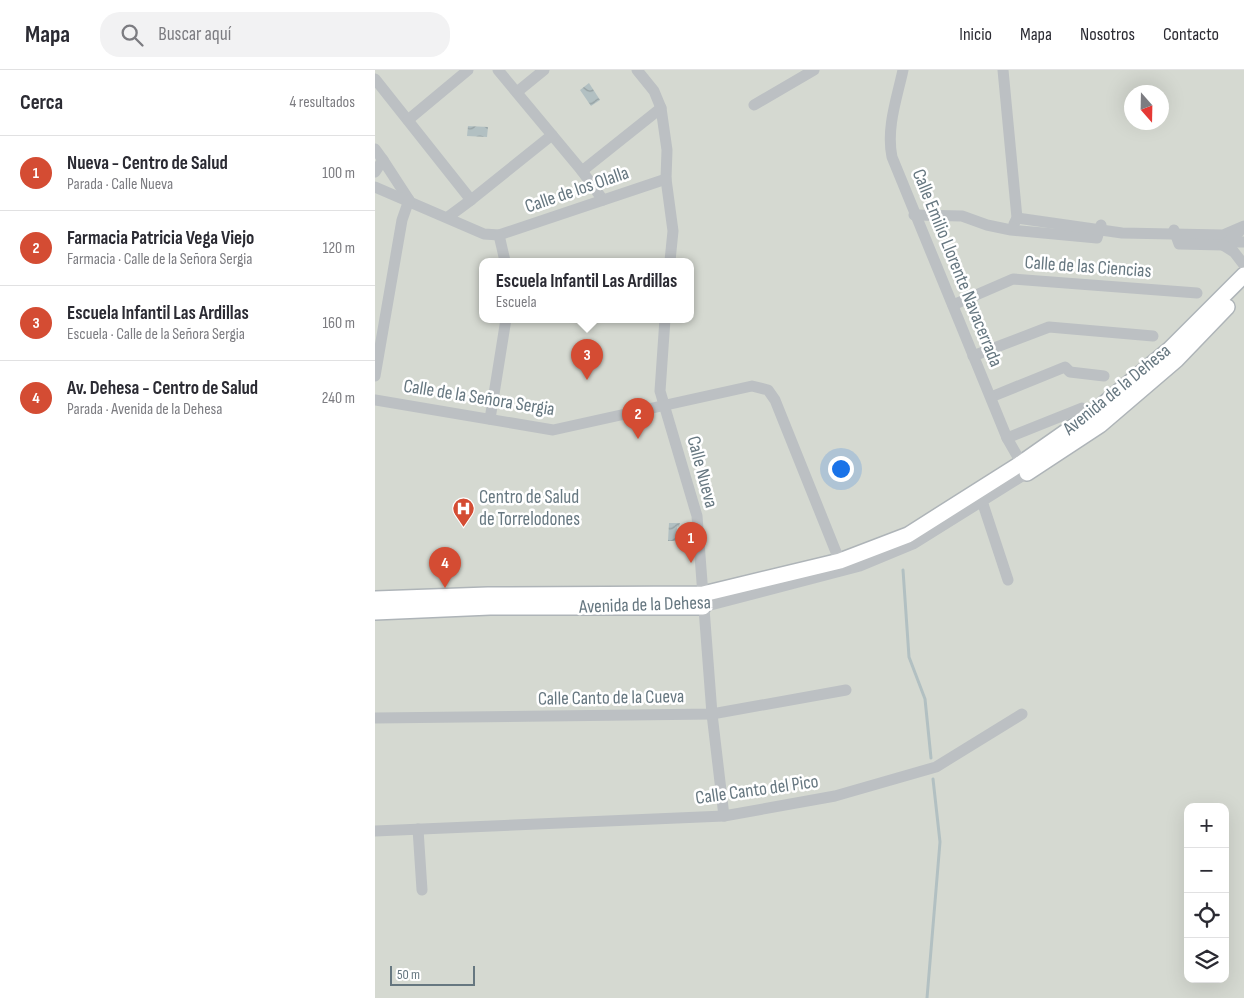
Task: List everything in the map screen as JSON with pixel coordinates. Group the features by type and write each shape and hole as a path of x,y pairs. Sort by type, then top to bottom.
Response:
{"street":[{"path":"408,120 468,70"},
{"path":"498,70 582,171 603,200"},
{"path":"517,92 544,70"},
{"path":"637,70 654,91 661,108 667,150 666,179 673,230 670,258"},
{"name":"Calle Emilio Llorente Navacerrada","path":"903,70 889,142 915,214 973,356 1007,438 1024,469"},
{"path":"1003,70 1017,218 1011,230"},
{"path":"754,105 807,72"},
{"path":"375,79 471,200"},
{"path":"582,171 661,108"},
{"path":"449,217 552,135"},
{"path":"375,149 409,200"},
{"path":"375,172 383,160"},
{"name":"Calle de los Olalla","path":"499,235 666,179"},
{"path":"375,187 449,217 484,234 499,235 504,258"},
{"path":"375,376 402,220 409,200"},
{"path":"915,214 961,216 987,225 1011,230 1097,238 1101,227"},
{"path":"1017,218 1101,227 1122,233 1174,231 1223,235 1244,227"},
{"path":"1225,243 1244,227"},
{"path":"1174,231 1179,244 1244,242"},
{"path":"1225,243 1244,265"},
{"name":"Avenida de la Dehesa","path":"1024,469 1161,357 1244,275"},
{"name":"Calle de las Ciencias","path":"953,305 1013,279 1197,293"},
{"name":"Avenida de la Dehesa","path":"375,612 490,606 703,600 841,566 908,535 981,496 1100,425 1176,360 1244,289"},
{"path":"490,419 505,323"},
{"name":"Calle Nueva","path":"665,323 660,391 697,516 712,714 724,816"},
{"path":"973,356 1049,327 1153,336"},
{"path":"991,397 1065,366 1069,372 1104,376"},
{"name":"Calle de la Señora Sergia","path":"375,400 553,430 752,386 768,390 775,400 841,566"},
{"path":"1007,438 1082,408"},
{"path":"981,496 1008,580"},
{"name":"Avenida de la Dehesa","path":"375,598 488,595 703,600"},
{"name":"Calle Canto de la Cueva","path":"375,718 712,714 846,690"},
{"name":"Calle Canto del Pico","path":"375,831 724,816 835,796 936,766 1022,714"},
{"path":"418,829 422,890"}],"shaded area":[{"path":"375,70 1244,70 1244,998 375,998"}],"water":[{"path":"589,83 600,100 591,106 580,90"},
{"path":"468,126 488,127 487,137 467,136"},
{"path":"669,523 680,523 677,527 676,541 668,541"}],"waterway":[{"path":"903,570 909,657 925,699 931,758"},
{"path":"927,998 940,842 933,779"}],"place":[{"name":"Escuela Infantil Las Ardillas","path":"587,380"},
{"name":"Farmacia Patricia Vega Viejo","path":"638,439"},
{"name":"Centro de Salud de Torrelodones","path":"463,527"},
{"name":"Nueva - Centro de Salud","path":"691,563"},
{"name":"Av. Dehesa - Centro de Salud","path":"445,588"}]}
